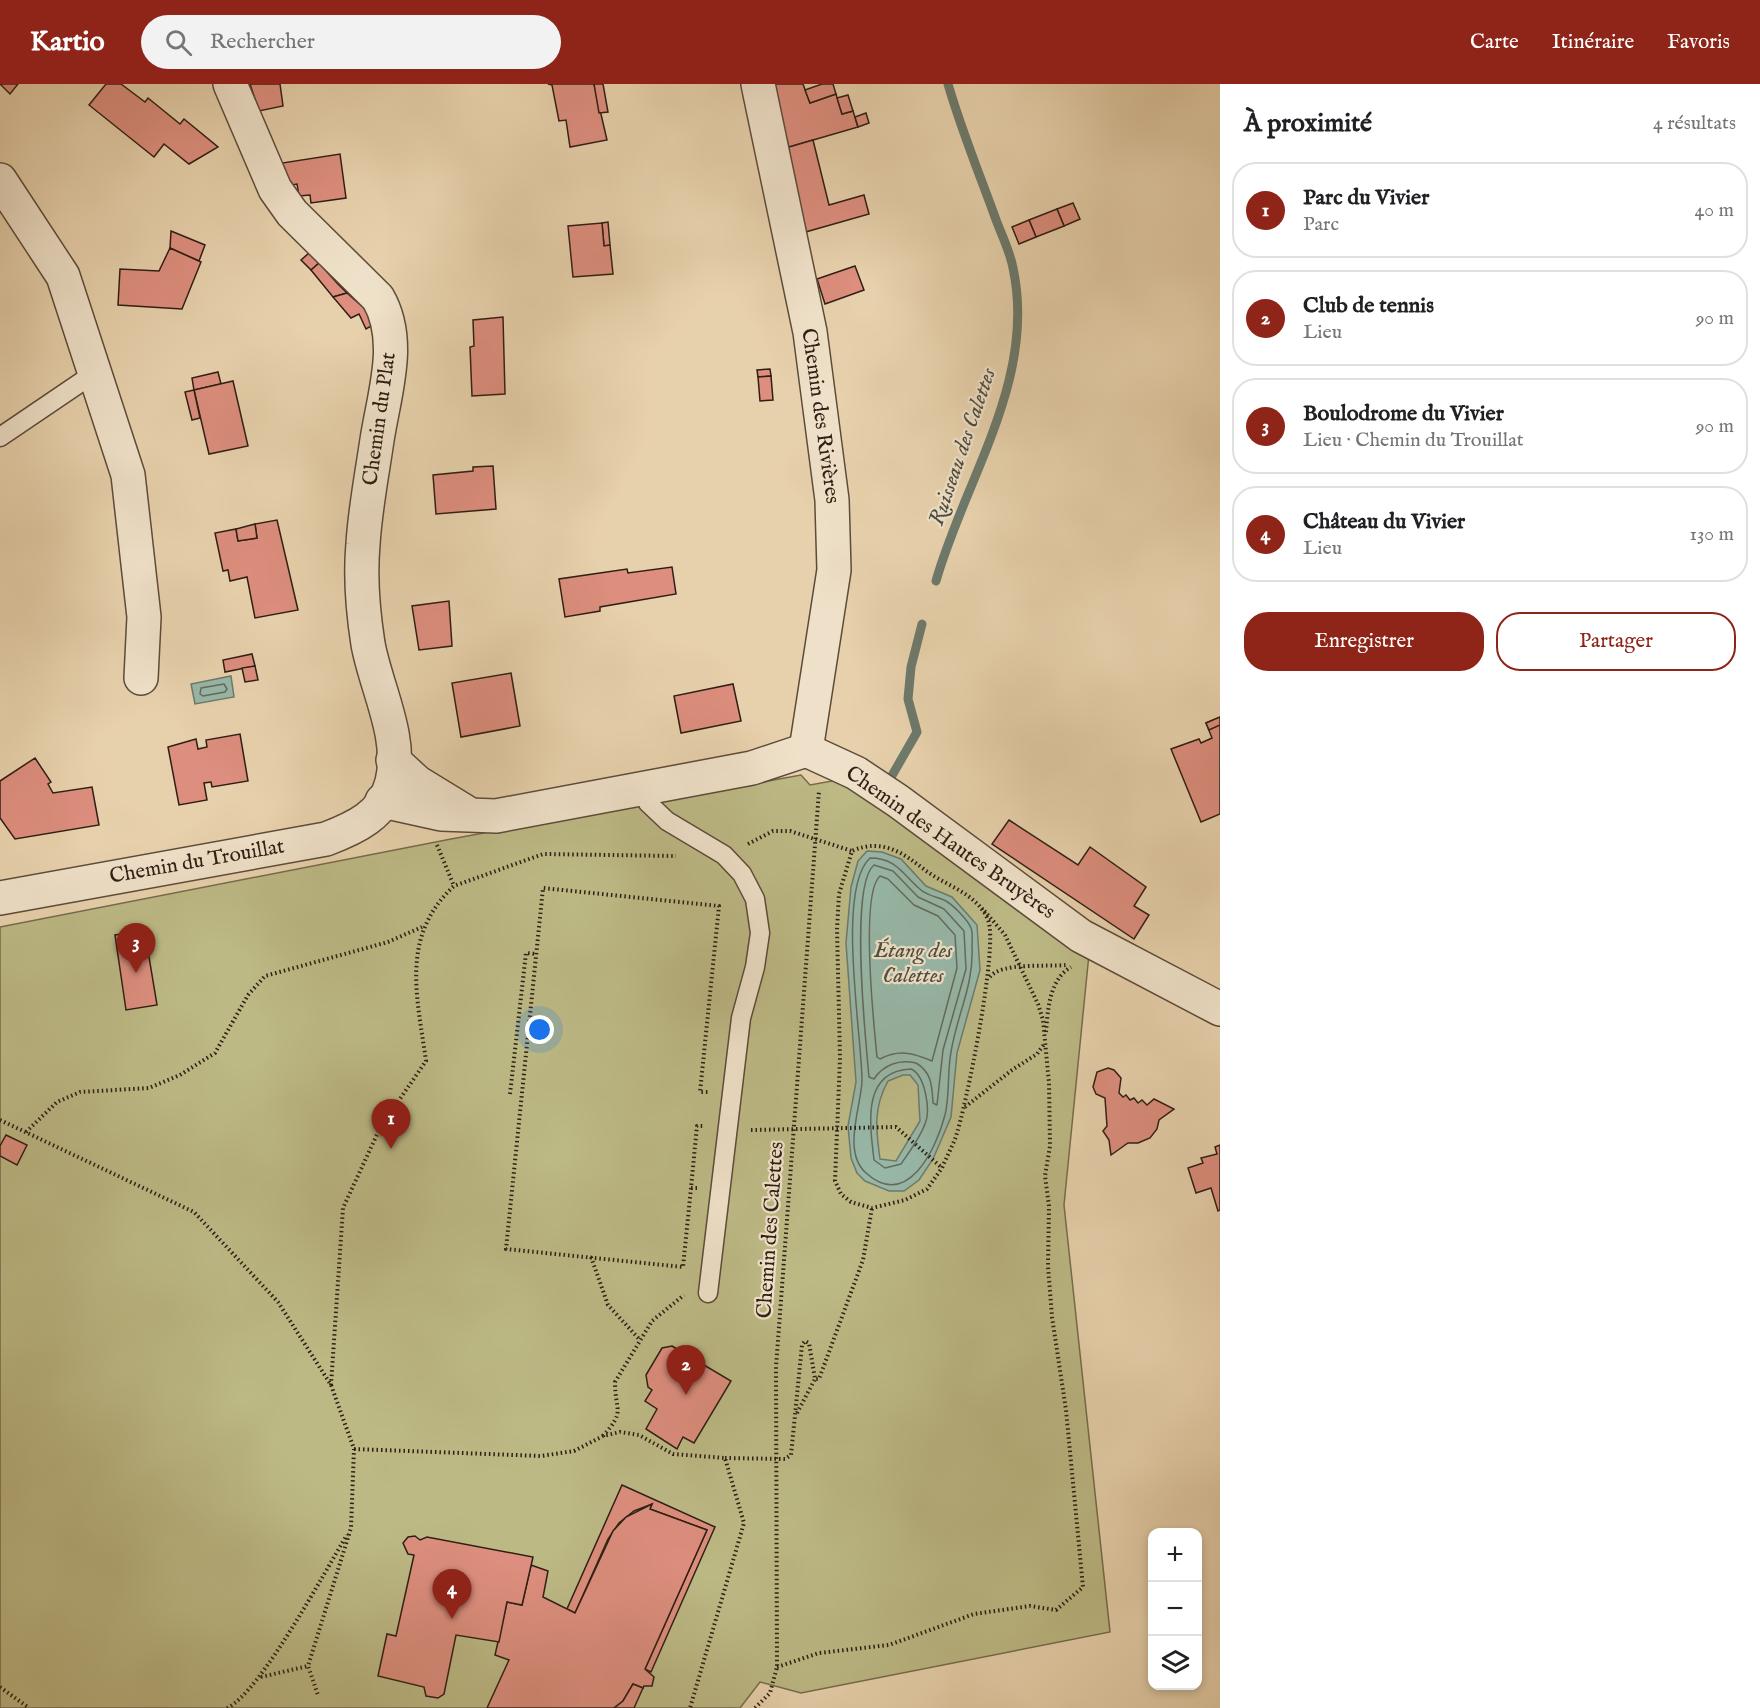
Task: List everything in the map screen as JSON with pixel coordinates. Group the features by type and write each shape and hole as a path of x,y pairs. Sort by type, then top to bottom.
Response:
{"street":[{"name":"Chemin du Plat","path":"230,84 275,189 292,213 378,298 387,313 391,365 363,545 362,590 368,644 394,748 392,783 382,801"},
{"name":"Chemin des Rivières","path":"758,84 810,332 832,500 834,570 806,750"},
{"path":"0,180 63,276 128,475 144,616 141,678"},
{"path":"382,801 441,814 496,816 752,768 806,750"},
{"name":"Chemin des Hautes Bruyères","path":"806,750 856,773 1081,936 1220,1009"},
{"path":"393,760 417,782 471,814"},
{"name":"Chemin du Trouillat","path":"0,898 326,839 356,827 375,813 382,801"}],"lane":[{"path":"0,437 96,372"},
{"path":"643,789 648,803 668,821 724,855 742,874 755,898 760,933 755,967 741,1018 708,1293"}],"path":[{"name":"Chemin des Calettes","path":"755,1708 770,1693 777,1666 774,1458 776,1366 819,795 816,776 806,750"},
{"path":"777,1666 819,1653 889,1645 974,1614 1030,1606 1056,1610 1083,1587 1066,1410 1052,1317 1048,1266 1049,1206 1045,1176 1050,1146 1049,1083 1038,1004 1005,935 974,901 958,889 942,883 902,852 882,845 866,845 852,851 790,831"},
{"path":"852,851 839,894 837,929 840,1058 835,1181 841,1194 850,1202 872,1208 905,1200 927,1189 942,1168 955,1139 964,1108 986,983 991,940 989,920 974,901"},
{"path":"438,852 454,886"},
{"path":"331,1386 343,1208 380,1128 426,1060 414,976 423,927 444,895 454,886 543,854 685,856"},
{"path":"709,1127 697,1126 683,1267 506,1249 543,888 719,906 700,1092 712,1093"},
{"path":"26,1132 57,1102 81,1092 149,1088 180,1076 215,1053 248,995 265,976 388,942 423,927"},
{"path":"510,1094 525,953 536,954"},
{"path":"964,1108 1037,1054 1045,1042 1048,1007 1054,987 1064,971 1078,962 1020,967 992,974 986,983"},
{"path":"0,1120 194,1212 278,1302 331,1386 354,1449 351,1528 308,1666 318,1695"},
{"path":"770,1130 843,1129 880,1125 896,1127 907,1134 942,1168"},
{"path":"691,1188 704,1189 721,1179"},
{"path":"815,1379 819,1379 862,1260 872,1208"},
{"path":"591,1257 608,1305 640,1340"},
{"path":"603,1436 617,1421 619,1407 615,1382 652,1321 684,1295 688,1287"},
{"path":"354,1449 541,1456 573,1451 603,1436 620,1432 639,1435 673,1454 785,1459 791,1455 795,1416 805,1341 809,1343 815,1379 795,1416"},
{"path":"690,1708 744,1523 725,1458"},
{"path":"227,1708 233,1705 260,1677 351,1528"},
{"path":"260,1677 308,1666"},
{"path":"0,1687 29,1708"}],"shaded area":[{"path":"801,775 810,785 843,779 1090,944 1064,1205 1110,1632 801,1693 760,1682 740,1708 0,1708 0,927 451,839"}],"water":[{"path":"231,676 234,697 195,704 191,684"},
{"name":"Étang des Calettes","path":"867,851 882,852 901,859 926,886 952,897 977,925 980,970 957,1053 951,1117 933,1159 919,1180 904,1191 889,1191 865,1181 857,1173 851,1158 848,1126 856,1082 846,943 851,887 858,861","holes":["903,1075 910,1075 918,1085 920,1121 896,1161 880,1159 877,1119 883,1091 888,1081"]}],"building":[{"path":"0,84 18,84 10,94"},
{"path":"106,84 121,84 145,102 148,98 180,124 184,119 218,147 189,164 164,144 154,157 89,105"},
{"path":"250,84 280,84 283,106 259,111"},
{"path":"548,84 594,84 607,140 570,147 566,120 559,121 552,85"},
{"path":"594,84 603,84 608,112 599,113"},
{"path":"769,84 803,84 810,103 836,94 842,114 853,111 858,127 789,147"},
{"path":"822,84 833,84 836,94 810,103 805,90"},
{"path":"848,95 853,111 842,114 837,98"},
{"path":"866,113 869,123 858,127 855,117"},
{"path":"813,140 829,205 864,195 869,214 802,233 784,174 789,147"},
{"path":"340,154 346,198 311,203 310,195 299,196 297,184 286,186 282,163"},
{"path":"1073,203 1080,219 1064,226 1057,209"},
{"path":"1057,209 1064,226 1036,237 1029,220"},
{"path":"1029,220 1036,237 1019,244 1012,227"},
{"path":"608,222 610,245 604,246 602,223"},
{"path":"602,223 604,246 610,245 613,274 573,277 568,226"},
{"path":"171,231 205,245 199,261 170,248"},
{"path":"170,248 201,262 182,309 118,305 120,269 159,271"},
{"path":"309,253 319,263 311,270 301,260"},
{"path":"319,263 347,293 333,297 311,270"},
{"path":"855,266 864,290 825,304 817,279"},
{"path":"347,293 364,308 373,325 366,329 359,314 351,318 333,297"},
{"path":"503,317 505,394 472,396 470,347 474,346 473,320"},
{"path":"770,369 771,376 758,377 757,370"},
{"path":"218,372 221,384 194,390 192,378"},
{"path":"771,376 773,400 760,401 758,377"},
{"path":"233,381 248,446 209,454 194,390"},
{"path":"194,390 200,418 192,420 185,392"},
{"path":"493,466 496,509 436,514 433,475 473,471 473,467"},
{"path":"277,520 298,610 255,618 247,577 230,581 228,570 223,571 215,533 236,529 238,541 257,538 255,524"},
{"path":"255,524 257,538 238,541 236,529"},
{"path":"672,567 676,594 600,607 600,611 565,617 559,579 627,569 628,573"},
{"path":"449,601 452,646 419,650 412,606"},
{"path":"252,654 255,666 225,672 223,660"},
{"path":"255,666 258,680 245,682 242,668"},
{"path":"511,673 520,726 461,737 452,683"},
{"path":"733,684 741,721 681,733 674,696"},
{"path":"1220,717 1220,814 1201,822 1171,749 1199,739 1201,743 1212,738 1206,723"},
{"path":"1220,717 1220,725 1209,730 1206,723"},
{"path":"240,734 248,781 212,787 211,782 204,783 207,800 179,805 168,747 196,739 198,749 207,747 206,740"},
{"path":"35,758 51,782 48,784 53,793 92,787 99,825 15,839 0,818 0,781"},
{"path":"1009,820 1078,865 1090,847 1146,887 1134,906 1149,915 1134,939 992,844"},
{"path":"145,930 146,939 138,940 136,932"},
{"path":"136,932 138,940 146,939 157,1005 126,1010 115,935"},
{"path":"1108,1068 1114,1070 1121,1078 1119,1093 1123,1097 1126,1095 1130,1100 1134,1098 1138,1103 1142,1100 1147,1105 1154,1099 1174,1109 1159,1120 1157,1129 1150,1138 1138,1143 1128,1143 1111,1155 1109,1140 1103,1131 1107,1126 1105,1098 1096,1094 1093,1087 1097,1072"},
{"path":"6,1135 27,1145 17,1165 0,1156 0,1146"},
{"path":"1220,1145 1220,1210 1218,1211 1211,1188 1196,1193 1188,1168 1203,1163 1201,1158 1217,1154 1215,1147"},
{"path":"672,1346 731,1381 694,1443 683,1437 677,1449 646,1429 657,1409 645,1401 652,1390 648,1387 646,1375 662,1348"},
{"path":"622,1485 715,1527 651,1672 645,1669 707,1530 650,1509 652,1504 634,1511 619,1523 608,1539 575,1613 567,1609"},
{"path":"652,1504 650,1509 707,1530 645,1669 654,1677 652,1686 643,1688 633,1684 623,1701 614,1708 487,1708 509,1660 495,1655 507,1602 522,1605 531,1565 548,1571 543,1597 575,1613 613,1531 626,1517"},
{"path":"415,1536 420,1540 427,1537 533,1557 522,1605 507,1602 499,1642 456,1635 444,1694 438,1698 426,1696 424,1687 378,1676 387,1634 396,1636 414,1555 408,1554 403,1543 408,1537"},
{"path":"633,1684 643,1688 634,1708 614,1708 623,1701"}],"waterway":[{"name":"Ruisseau des Calettes","path":"936,581 1007,389 1015,349 1018,309 1010,255 964,134 948,84"},
{"name":"Ruisseau des Calettes","path":"886,786 917,732 908,699 911,667 922,624"}],"place":[{"name":"Boulodrome du Vivier","path":"136,973"},
{"name":"Parc du Vivier","path":"391,1149"},
{"name":"Club de tennis","path":"686,1395"},
{"name":"Château du Vivier","path":"452,1619"}]}
